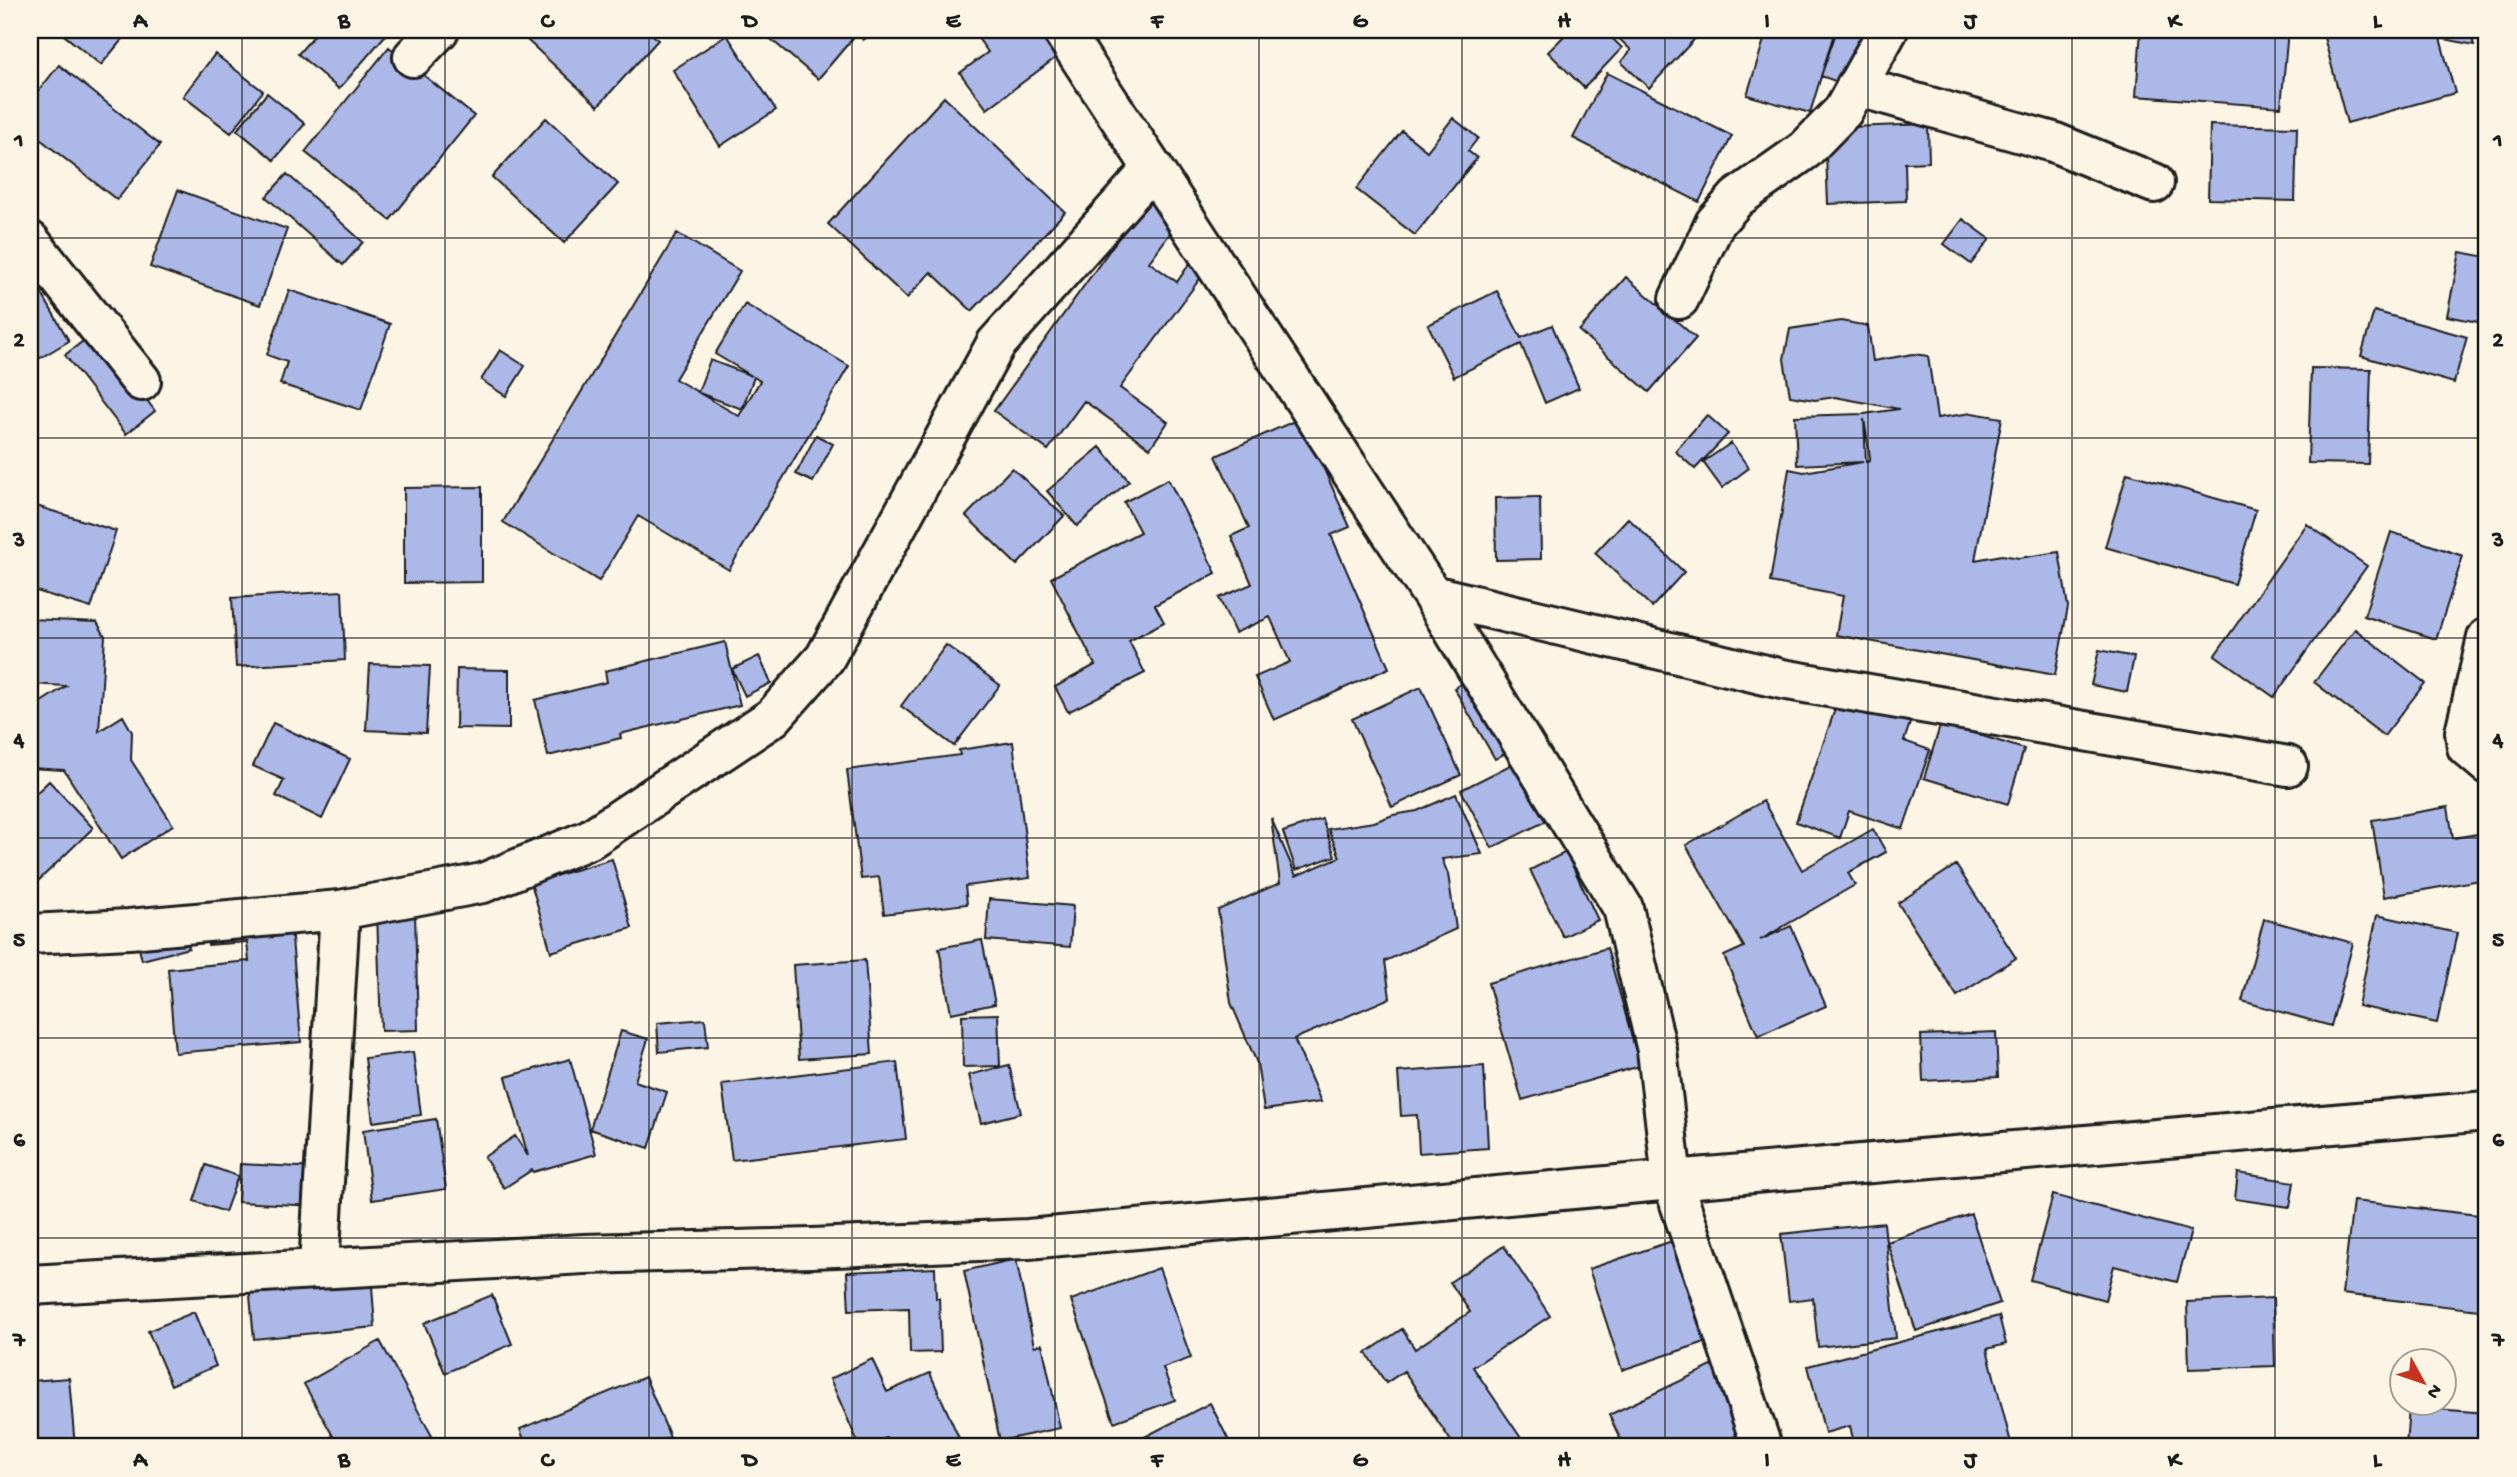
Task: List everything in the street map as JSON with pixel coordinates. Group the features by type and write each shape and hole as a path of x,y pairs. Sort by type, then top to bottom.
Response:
{"street":[{"path":"413,57 439,30"},
{"path":"1062,30 1432,595 1623,908 1657,1050 1672,1180 1762,1447"},
{"path":"1679,299 1715,223 1737,198 1805,150 1843,111 1888,30"},
{"path":"1856,86 2053,142 2154,183"},
{"path":"30,934 129,929 340,910 483,883 590,839 773,717 825,658 996,344 1153,168"},
{"path":"30,242 141,381"},
{"path":"1432,595 1783,679 2288,766"},
{"path":"2487,638 2465,732 2467,747 2487,764"},
{"path":"319,1267 340,910"},
{"path":"30,1285 584,1254 1028,1239 1672,1180 2487,1111"}],"building":[{"path":"68,30 130,30 101,65 64,35"},
{"path":"319,30 390,30 339,89 298,54"},
{"path":"535,30 648,30 658,40 598,106 526,39"},
{"path":"760,30 877,30 863,40 858,32 818,79"},
{"path":"972,30 1051,30 1066,50 987,109 960,73 988,52"},
{"path":"1371,30 1401,30 1373,36"},
{"path":"1570,30 1604,30 1622,48 1584,88 1548,52"},
{"path":"1610,30 1703,30 1649,88 1621,62 1631,50"},
{"path":"1767,30 1835,30 1810,113 1747,95"},
{"path":"1837,30 1872,30 1852,87 1821,76"},
{"path":"2141,30 2288,30 2281,107 2136,96"},
{"path":"2322,30 2470,30 2474,45 2440,38 2455,93 2347,123"},
{"path":"727,35 776,110 720,146 673,70"},
{"path":"389,47 474,116 390,220 305,152"},
{"path":"215,54 263,91 231,133 183,96"},
{"path":"59,65 160,145 117,200 30,131 30,102"},
{"path":"1607,73 1732,136 1699,202 1573,138"},
{"path":"267,93 305,124 274,160 237,130"},
{"path":"944,97 1065,212 972,311 931,272 907,298 828,224"},
{"path":"546,118 618,184 564,243 492,177"},
{"path":"1453,118 1478,138 1468,151 1477,158 1415,235 1356,189 1402,131 1427,151"},
{"path":"1928,124 1929,162 1905,163 1906,201 1828,204 1825,128"},
{"path":"2210,125 2297,127 2295,201 2208,199"},
{"path":"287,174 363,242 343,265 266,197"},
{"path":"1155,187 1188,209 1149,262 1177,282 1190,263 1204,273 1120,388 1168,422 1150,448 1084,401 1048,450 994,411"},
{"path":"178,190 287,229 260,305 150,267"},
{"path":"1963,219 1990,239 1971,264 1944,244"},
{"path":"677,233 740,271 675,379 698,392 710,360 752,376 715,354 745,304 849,366 729,570 638,516 599,581 503,522","holes":["754,377 760,381 739,416 699,393 742,409"]},
{"path":"2460,252 2487,257 2487,274 2478,322 2447,316"},
{"path":"30,273 69,341 30,364"},
{"path":"1626,277 1696,338 1649,392 1579,331"},
{"path":"289,290 390,324 361,410 280,384 287,362 267,355"},
{"path":"1497,291 1521,338 1552,325 1579,388 1545,403 1521,344 1454,377 1428,325"},
{"path":"2374,311 2467,337 2454,383 2361,356"},
{"path":"1841,321 1868,326 1873,361 1913,354 1928,356 1937,418 1972,413 2002,418 1975,560 2002,555 2019,558 2059,552 2068,607 2055,675 1836,635 1843,596 1770,582 1789,469 1804,472 1863,462 1797,465 1795,416 1864,414 1899,409 1835,397 1815,400 1790,396 1784,359 1790,329","holes":["1864,419 1870,461 1866,462"]},
{"path":"95,332 155,411 126,434 65,355"},
{"path":"500,350 525,366 506,396 481,380"},
{"path":"2311,368 2371,369 2368,464 2308,463"},
{"path":"1707,415 1728,434 1695,469 1675,451"},
{"path":"1301,418 1350,527 1331,535 1389,668 1274,720 1255,677 1290,662 1270,617 1235,633 1219,598 1252,584 1231,536 1249,528 1216,456"},
{"path":"816,435 833,444 813,482 796,474"},
{"path":"1731,443 1749,468 1722,488 1703,462"},
{"path":"1100,447 1129,481 1077,526 1047,491"},
{"path":"1012,468 1064,516 1017,565 966,516"},
{"path":"2127,473 2256,510 2234,584 2105,547"},
{"path":"1168,479 1216,573 1155,605 1164,622 1129,641 1145,673 1068,712 1055,687 1095,665 1051,578 1140,532 1124,502"},
{"path":"482,487 482,582 404,583 404,488"},
{"path":"1540,497 1541,559 1496,560 1495,498"},
{"path":"30,504 116,531 91,608 30,589"},
{"path":"1628,518 1684,572 1652,607 1595,553"},
{"path":"2307,524 2367,566 2274,697 2215,655"},
{"path":"2391,532 2463,556 2436,639 2364,616"},
{"path":"342,591 345,660 236,667 232,598"},
{"path":"30,619 97,622 105,636 99,731 123,716 132,732 131,760 173,825 121,859 64,770 30,768 30,709 66,686 30,684"},
{"path":"2355,629 2425,683 2384,736 2314,682"},
{"path":"725,642 740,705 620,734 621,738 548,756 535,700 607,682 605,671"},
{"path":"946,645 1000,685 954,746 901,706"},
{"path":"2099,650 2134,657 2127,692 2091,685"},
{"path":"759,656 771,683 745,696 732,669"},
{"path":"370,664 430,666 426,733 366,730"},
{"path":"1487,668 1529,740 1495,759 1454,688"},
{"path":"457,669 509,670 509,729 456,728"},
{"path":"1421,687 1461,775 1392,807 1352,719"},
{"path":"1841,692 1912,717 1904,741 1930,750 1903,829 1849,811 1840,838 1796,822"},
{"path":"273,723 350,759 322,819 276,796 284,780 253,766"},
{"path":"1941,723 2024,749 2008,804 1924,778"},
{"path":"1013,742 1030,878 965,886 967,904 884,914 879,877 861,879 847,770 960,755 959,750"},
{"path":"1518,761 1548,820 1492,848 1461,790"},
{"path":"49,781 93,828 35,884 30,878 30,799"},
{"path":"1456,794 1482,854 1442,859 1448,874 1456,929 1385,961 1390,998 1294,1039 1321,1102 1264,1110 1257,1063 1231,1003 1218,910 1280,883 1271,818 1296,876 1340,857 1328,829 1374,822 1417,811"},
{"path":"1763,801 1802,870 1873,829 1886,852 1848,873 1855,885 1760,940 1791,926 1826,1006 1758,1036 1724,956 1744,947 1686,845"},
{"path":"2448,807 2453,838 2478,834 2486,879 2384,897 2372,820"},
{"path":"1322,819 1335,856 1296,870 1283,832"},
{"path":"1566,852 1598,920 1563,937 1530,870"},
{"path":"612,859 632,928 551,952 531,883"},
{"path":"1956,865 2016,958 1957,996 1898,903"},
{"path":"989,899 1073,906 1070,947 986,940"},
{"path":"415,912 418,1030 381,1031 377,913"},
{"path":"2377,915 2457,933 2437,1023 2358,1006"},
{"path":"290,916 301,1042 175,1053 168,969 249,961 247,942 208,945 206,923"},
{"path":"181,917 189,948 142,960 134,929"},
{"path":"2264,919 2353,943 2331,1026 2242,1001"},
{"path":"982,940 995,1004 951,1013 939,948"},
{"path":"1607,948 1640,1066 1522,1100 1488,983"},
{"path":"865,960 872,1054 799,1059 793,965"},
{"path":"998,1014 1000,1066 963,1067 962,1015"},
{"path":"705,1019 708,1047 659,1052 657,1023"},
{"path":"621,1031 648,1039 635,1081 667,1092 649,1148 590,1129"},
{"path":"1996,1032 1998,1077 1923,1081 1921,1035"},
{"path":"413,1052 421,1115 373,1122 365,1058"},
{"path":"570,1059 596,1154 533,1172 532,1170 504,1188 484,1157 515,1136 528,1156 506,1077"},
{"path":"897,1062 906,1139 732,1160 722,1084"},
{"path":"1009,1065 1021,1113 981,1123 969,1075"},
{"path":"1484,1066 1488,1148 1419,1153 1417,1115 1401,1116 1398,1072"},
{"path":"436,1119 446,1189 372,1200 363,1130"},
{"path":"240,1164 318,1168 316,1206 238,1202"},
{"path":"206,1165 238,1176 225,1212 194,1201"},
{"path":"2238,1173 2294,1182 2290,1207 2235,1199"},
{"path":"2053,1195 2191,1231 2177,1282 2114,1266 2105,1300 2030,1280"},
{"path":"2353,1201 2487,1216 2487,1311 2342,1294"},
{"path":"1971,1214 2000,1303 1916,1331 1887,1242"},
{"path":"1884,1223 1896,1338 1818,1347 1813,1298 1789,1301 1781,1234"},
{"path":"1690,1235 1723,1336 1622,1370 1589,1269"},
{"path":"1504,1246 1550,1316 1473,1367 1527,1447 1455,1447 1404,1371 1386,1383 1366,1353 1402,1329 1415,1349 1470,1312 1450,1282"},
{"path":"1016,1259 1034,1346 1042,1344 1060,1428 1000,1441 964,1271"},
{"path":"935,1268 941,1352 910,1353 909,1308 849,1310 847,1272"},
{"path":"1159,1268 1191,1358 1163,1368 1175,1400 1114,1422 1071,1300"},
{"path":"371,1273 375,1327 254,1339 249,1285"},
{"path":"492,1295 512,1344 445,1373 424,1323"},
{"path":"2273,1298 2275,1366 2189,1369 2187,1302"},
{"path":"194,1312 216,1366 171,1385 148,1331"},
{"path":"1999,1316 2006,1344 1987,1349 2012,1447 1855,1447 1850,1426 1825,1433 1808,1366"},
{"path":"380,1341 432,1436 412,1447 339,1447 304,1384"},
{"path":"872,1359 887,1392 930,1373 963,1447 890,1447 886,1438 860,1447 830,1379"},
{"path":"1722,1361 1753,1428 1713,1447 1624,1447 1609,1415"},
{"path":"645,1377 670,1437 645,1447 527,1447 520,1429"},
{"path":"69,1378 75,1447 30,1447 30,1381"},
{"path":"1210,1403 1232,1447 1129,1445"},
{"path":"2458,1411 2487,1413 2487,1447 2406,1447 2408,1418 2458,1418"}]}
